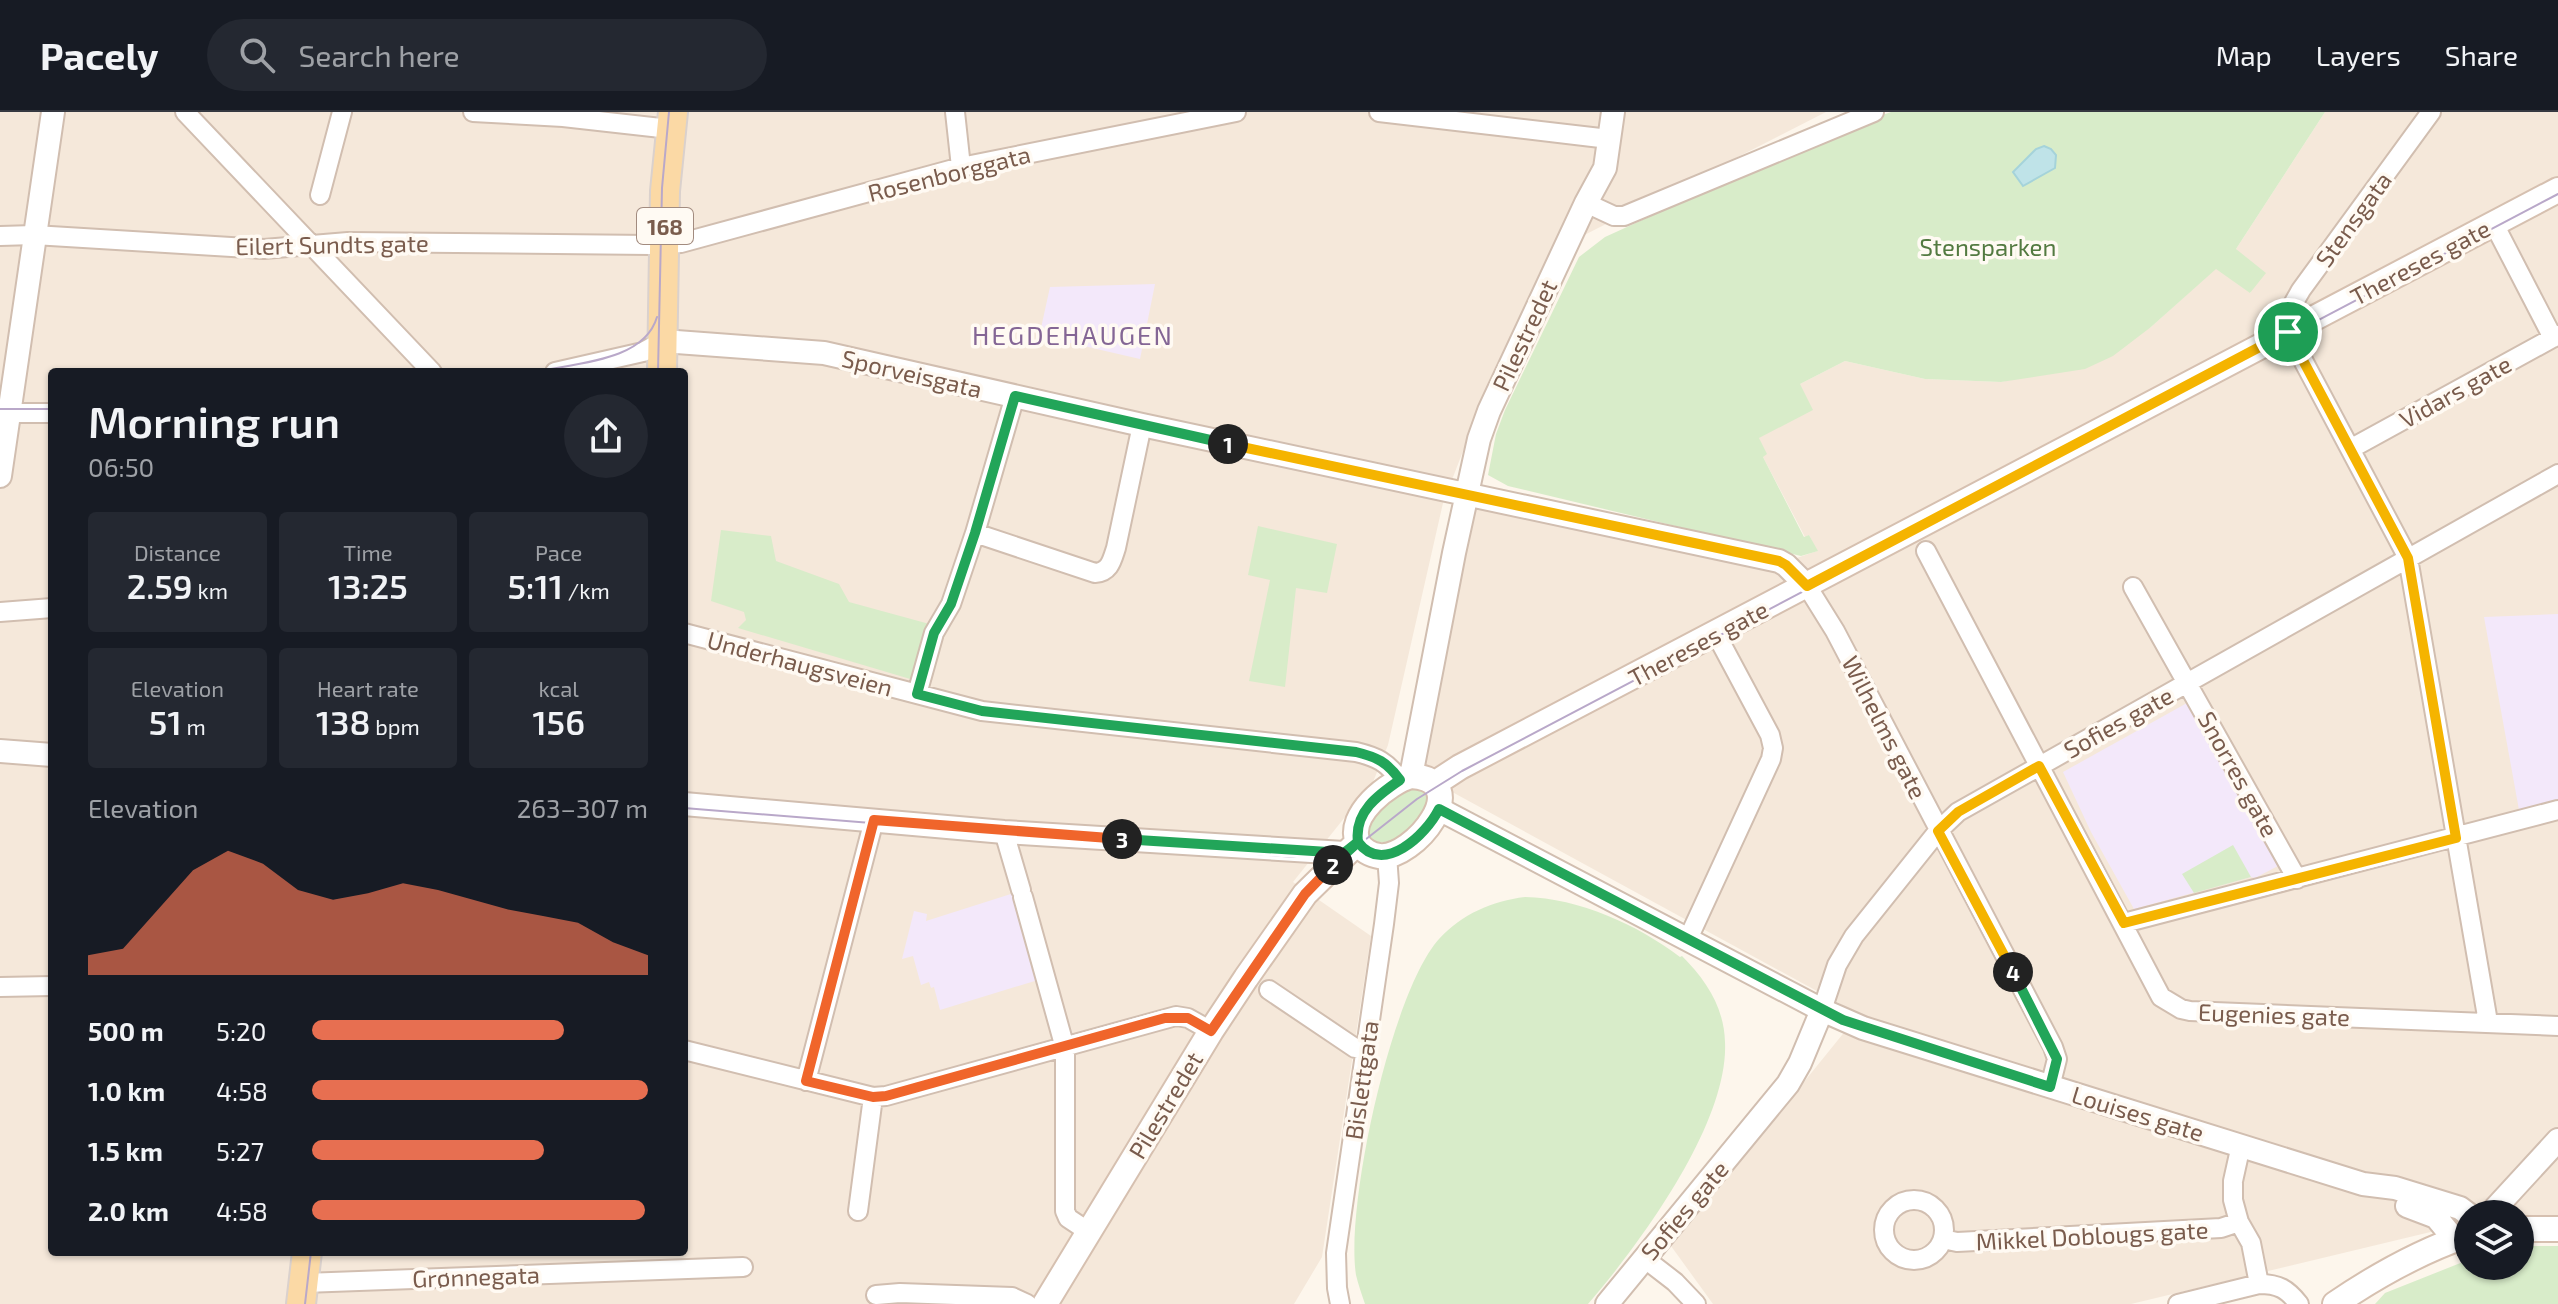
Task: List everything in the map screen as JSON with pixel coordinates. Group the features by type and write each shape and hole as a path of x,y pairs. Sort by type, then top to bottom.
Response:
{"main road":[{"name":"168","path":"662,368 665,191 672,120"},
{"name":"Thereses gate","path":"1351,848 1362,814 1378,795 1460,767 2558,190"},
{"path":"1351,848 1387,855 1406,846 1422,832 1439,809 1441,798 1415,780"},
{"name":"Pilestredet","path":"1045,1304 1211,1031 1305,894 1351,848"},
{"path":"2534,1229 2558,1229"},
{"path":"2335,1304 2386,1272 2454,1241"},
{"path":"303,1293 307,1256"}],"street":[{"path":"0,476 4,413 53,112"},
{"path":"185,112 428,368"},
{"path":"320,195 342,112"},
{"path":"473,112 672,120"},
{"path":"955,112 961,167"},
{"name":"Rosenborggata","path":"664,244 681,243 961,167 1236,112"},
{"path":"1379,112 1609,139"},
{"name":"Pilestredet","path":"1415,780 1479,439 1489,411 1605,168 1613,112"},
{"path":"1586,203 1614,216 1624,216 1874,112"},
{"name":"Stensgata","path":"2288,332 2288,314 2301,290 2431,112"},
{"path":"2494,224 2555,336"},
{"name":"Eilert Sundts gate","path":"0,236 34,235 264,249 348,242 664,244"},
{"path":"2288,332 2408,558 2488,1022"},
{"name":"Vidars gate","path":"2352,448 2555,336"},
{"path":"573,368 643,352 663,341"},
{"name":"Sporveisgata","path":"663,341 824,353 1142,425 1779,561 1807,586"},
{"name":"Underhaugsveien","path":"917,694 934,633 951,604 975,533 1015,396"},
{"path":"4,413 48,413"},
{"path":"975,533 1101,573 1109,567 1116,548 1142,425"},
{"name":"Sofies gate","path":"1607,1304 1788,1084 1800,1063 1845,950 1938,831 1958,812 2558,474"},
{"name":"Eugenies gate","path":"1926,551 2124,923 2157,992 2181,1009 2190,1011 2558,1026"},
{"name":"Wilhelms gate","path":"1807,586 1835,631 2053,1047 2057,1059 2050,1087"},
{"name":"Snorres gate","path":"2133,587 2297,879"},
{"path":"0,612 48,608"},
{"name":"Underhaugsveien","path":"690,634 982,711 1356,752 1378,757 1415,780"},
{"path":"1688,939 1771,759 1773,748 1770,735 1716,634"},
{"path":"0,751 48,755"},
{"path":"688,804 1004,832 1351,848"},
{"name":"Louises gate","path":"1439,809 1822,1010 1863,1028 2363,1184 2395,1188 2454,1206"},
{"path":"2124,923 2558,810"},
{"path":"806,1081 874,820"},
{"path":"1004,832 1065,1048 1065,1211 1068,1218 1089,1232"},
{"name":"Bislettgata","path":"1340,1304 1336,1253 1387,897 1387,855"},
{"path":"0,987 48,986"},
{"path":"1269,990 1355,1048 1366,1050"},
{"path":"688,1051 873,1097 1176,1016 1188,1018 1211,1031"},
{"path":"858,1211 873,1097"},
{"path":"2503,1200 2558,1140"},
{"name":"Mikkel Doblougs gate","path":"2241,1145 2233,1181 2233,1200 2239,1222 2251,1243 2259,1284"},
{"name":"Louises gate","path":"2363,1184 2391,1200 2431,1214 2454,1231"},
{"name":"Mikkel Doblougs gate","path":"1943,1239 1957,1242 2221,1228 2239,1222"},
{"path":"1644,1258 1675,1282 1696,1304"},
{"name":"Grønnegata","path":"303,1293 743,1267"},
{"path":"2178,1304 2259,1284 2282,1287 2299,1304"},
{"path":"876,1295 1012,1297 1027,1304"}],"shaded area":[{"path":"0,112 1826,112 1549,253 1492,376 1443,503 1388,745 1373,782 1293,882 1371,936 1322,1257 1294,1304 0,1304"},
{"path":"2325,112 2558,112 2558,1216 2534,1215 2534,1200 2454,1200 2454,1226 2131,1304 1713,1304 1671,1246 1859,1014 1421,775 1470,494 1771,567 1817,551 1809,535 1805,537 1763,457 1759,438 1800,384 1845,361 1925,379 2001,382 2033,375 2151,327 2216,268 2251,293 2236,249"},
{"path":"1155,284 1140,359 1049,338 1049,331 1041,328 1050,287"},
{"path":"2558,614 2558,800 2519,810 2484,617"},
{"path":"2187,703 2278,866 2255,878 2134,909 2091,832 2063,772"},
{"path":"1014,893 1038,980 940,1010 934,987 931,988 929,982 921,985 913,956 902,959 914,911 927,914 926,921"}],"green space":[{"name":"Stensparken","path":"1891,112 2325,112 2236,249 2266,273 2250,293 2216,269 2151,327 2113,356 2085,369 2001,382 1925,379 1845,361 1800,384 1813,410 1759,438 1767,454 1763,457 1804,537 1809,535 1818,551 1801,556 1508,486 1488,475 1496,434 1505,410 1579,257 1605,237 1843,129"},
{"path":"1258,526 1337,544 1327,593 1296,588 1285,687 1249,681 1270,580 1248,575"},
{"path":"721,530 771,536 776,561 839,584 849,602 933,625 917,681 738,628 746,620 744,612 711,601"},
{"path":"1413,788 1427,792 1427,809 1396,838 1372,841 1368,835 1369,826 1377,812 1390,800"},
{"path":"2233,845 2251,877 2194,893 2182,874"},
{"path":"1525,897 1566,902 1607,915 1646,934 1691,965 1712,995 1724,1029 1722,1074 1713,1109 1678,1181 1632,1249 1588,1304 1365,1304 1356,1275 1354,1243 1358,1200 1376,1100 1405,1004 1421,965 1448,930 1478,910"},
{"path":"2534,1246 2558,1246 2558,1304 2375,1304 2385,1293 2454,1266 2454,1280 2534,1280"}],"water":[{"path":"2044,146 2056,155 2055,168 2023,186 2013,172 2036,149"}],"tram line":[{"path":"658,368 662,188 669,112"},
{"path":"688,808 1294,857 1322,855 1356,847 1417,799 1462,771 2558,194"},
{"path":"558,368 623,352 650,332 657,317"},
{"path":"0,409 48,409"},
{"path":"305,1304 311,1256"}],"district":[{"name":"HEGDEHAUGEN","path":"1073,334"}],"route":[{"path":"2288,332 1807,586 1779,561 1015,396 975,533 951,604 934,633 917,694 982,711 1356,752 1386,762 1400,780 1369,804 1357,825 1358,842 1305,894 1211,1031 1182,1016 1165,1018 886,1096 873,1097 806,1081 874,820 1004,832 1344,853 1358,842 1363,849 1379,856 1406,846 1430,825 1439,809 1843,1020 2050,1087 2057,1059 2053,1047 1938,831 1958,812 2039,766 2124,923 2456,838 2408,558 2288,332"}]}
